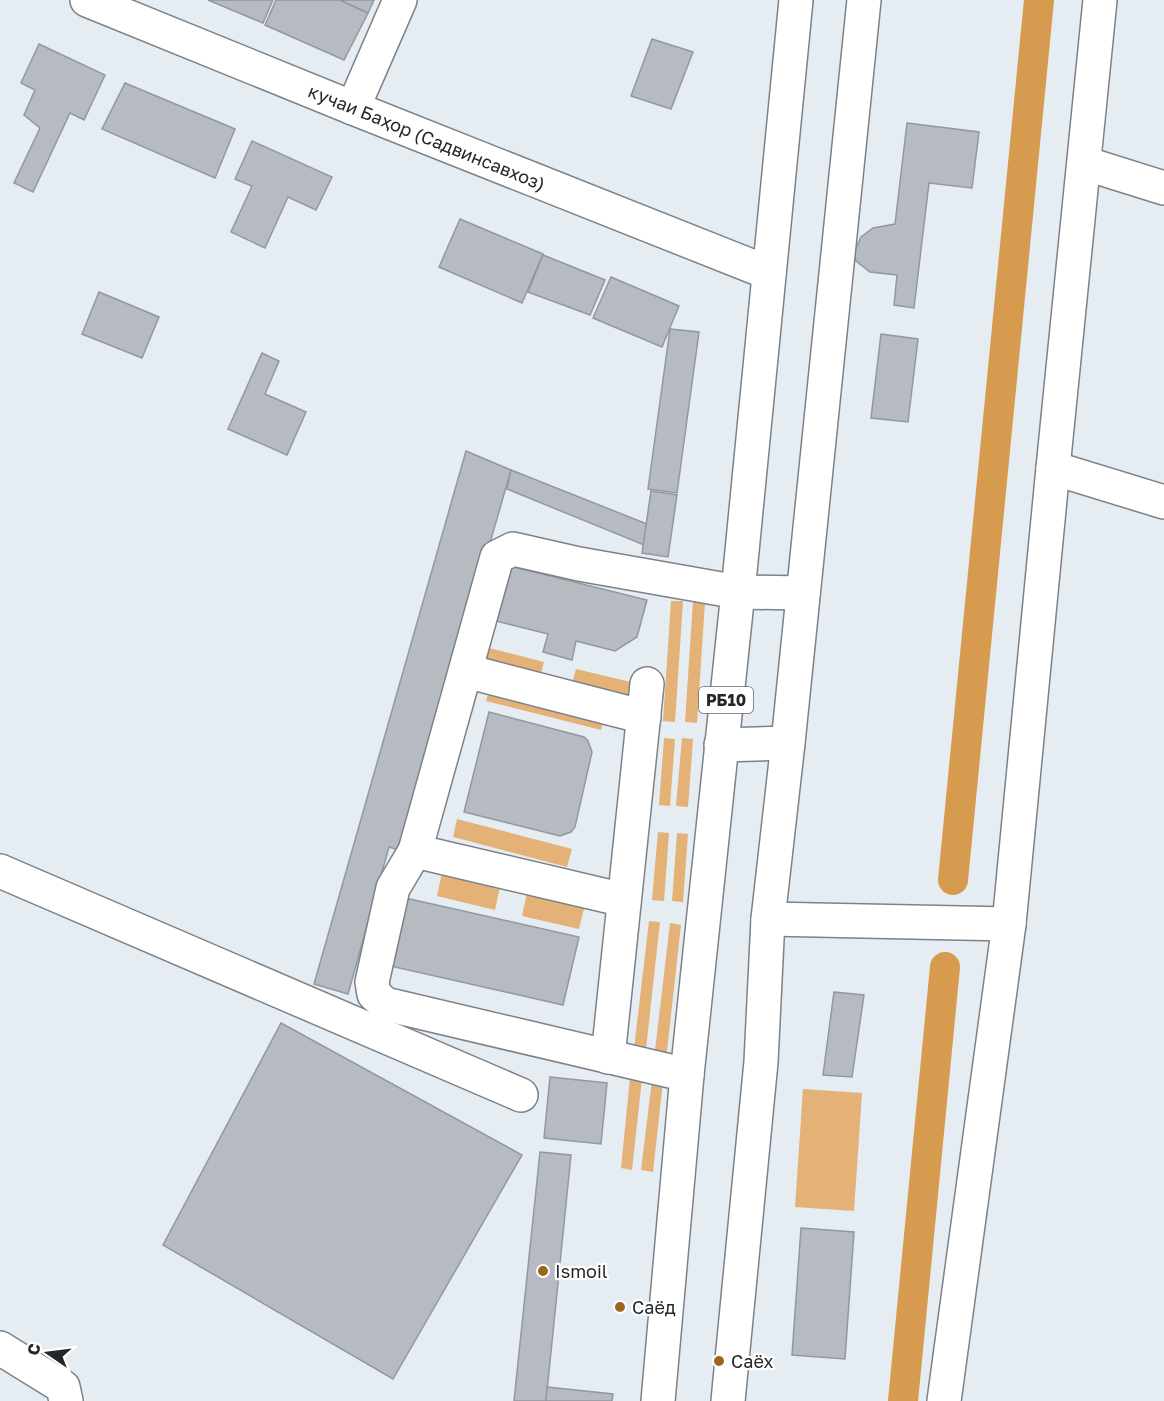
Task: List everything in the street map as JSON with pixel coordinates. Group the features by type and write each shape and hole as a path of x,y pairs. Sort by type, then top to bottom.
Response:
{"main road":[{"name":"кучаи Баҳор (Садвинсавхоз)","path":"87,0 769,273"},
{"path":"353,108 400,0"},
{"name":"РБ10","path":"658,1401 687,1075 738,592 796,0"},
{"path":"728,1401 761,1062 768,919 864,0"},
{"path":"944,1401 1010,924 1100,0"},
{"path":"1084,163 1164,188"},
{"path":"1053,468 1164,502"},
{"path":"687,1075 385,1004 374,994 372,982 393,888 415,851 497,557 513,549 579,564 738,592 802,593"},
{"path":"465,671 644,717"},
{"path":"608,1057 647,684"},
{"path":"721,745 788,743"},
{"path":"415,851 624,900"},
{"path":"0,871 521,1095"},
{"path":"768,919 1010,924"},
{"path":"0,1348 63,1387 66,1401"}],"shaded area":[{"path":"671,601 683,601 675,722 663,721"},
{"path":"693,601 705,602 697,723 685,722"},
{"path":"489,648 544,662 539,681 484,668"},
{"path":"576,669 631,682 626,702 571,688"},
{"path":"491,682 606,712 601,730 486,701"},
{"path":"664,738 675,739 670,806 659,805"},
{"path":"682,738 693,739 688,807 676,806"},
{"path":"457,819 572,849 567,867 453,837"},
{"path":"658,832 669,833 664,901 652,900"},
{"path":"677,833 688,834 683,902 672,901"},
{"path":"443,868 501,882 495,910 437,896"},
{"path":"528,888 586,901 579,929 522,916"},
{"path":"649,921 660,922 645,1058 633,1057"},
{"path":"670,923 681,925 666,1060 654,1059"},
{"path":"630,1078 642,1079 632,1170 621,1168"},
{"path":"652,1080 663,1081 653,1172 641,1170"},
{"path":"803,1089 862,1093 854,1211 795,1207"}],"building":[{"path":"208,0 273,0 263,23"},
{"path":"276,0 340,0 368,13 344,60 265,25"},
{"path":"340,0 374,0 368,13"},
{"path":"652,39 693,52 671,109 631,96"},
{"path":"39,44 105,75 84,120 70,113 33,192 14,183 40,128 24,115 35,90 21,83"},
{"path":"125,83 235,129 215,178 102,129"},
{"path":"907,123 979,132 972,188 929,183 914,308 894,305 897,275 870,272 856,261 854,253 861,237 873,228 895,224"},
{"path":"252,141 332,177 316,210 288,197 265,248 231,232 252,186 235,179"},
{"path":"460,219 543,254 522,303 439,267"},
{"path":"543,255 605,280 590,315 528,292"},
{"path":"611,277 679,306 662,347 593,318"},
{"path":"99,292 159,317 142,358 82,334"},
{"path":"670,329 699,332 677,493 648,489"},
{"path":"881,334 918,339 908,422 871,418"},
{"path":"262,353 279,361 265,394 306,412 287,455 228,429"},
{"path":"466,451 511,470 401,851 389,847 348,994 314,984"},
{"path":"511,470 647,524 644,545 507,489"},
{"path":"651,491 677,495 668,557 642,553"},
{"path":"498,563 647,600 637,637 615,651 576,641 572,660 543,652 548,634 484,618"},
{"path":"489,712 584,737 588,741 592,752 575,827 571,832 560,836 464,812"},
{"path":"401,897 579,937 563,1005 386,965"},
{"path":"834,992 864,995 852,1077 823,1075"},
{"path":"281,1023 522,1155 393,1379 163,1245"},
{"path":"550,1077 607,1083 601,1144 544,1138"},
{"name":"Ismoil","path":"540,1152 571,1155 546,1401 514,1401"},
{"path":"801,1228 854,1232 845,1359 792,1355"},
{"path":"547,1387 613,1394 612,1401 546,1401"}],"waterway":[{"path":"953,880 1039,0"},
{"path":"903,1401 945,967"}],"place":[{"name":"Ismoil","path":"543,1271"},
{"name":"Саёд","path":"620,1307"},
{"name":"Саёх","path":"719,1361"}]}
